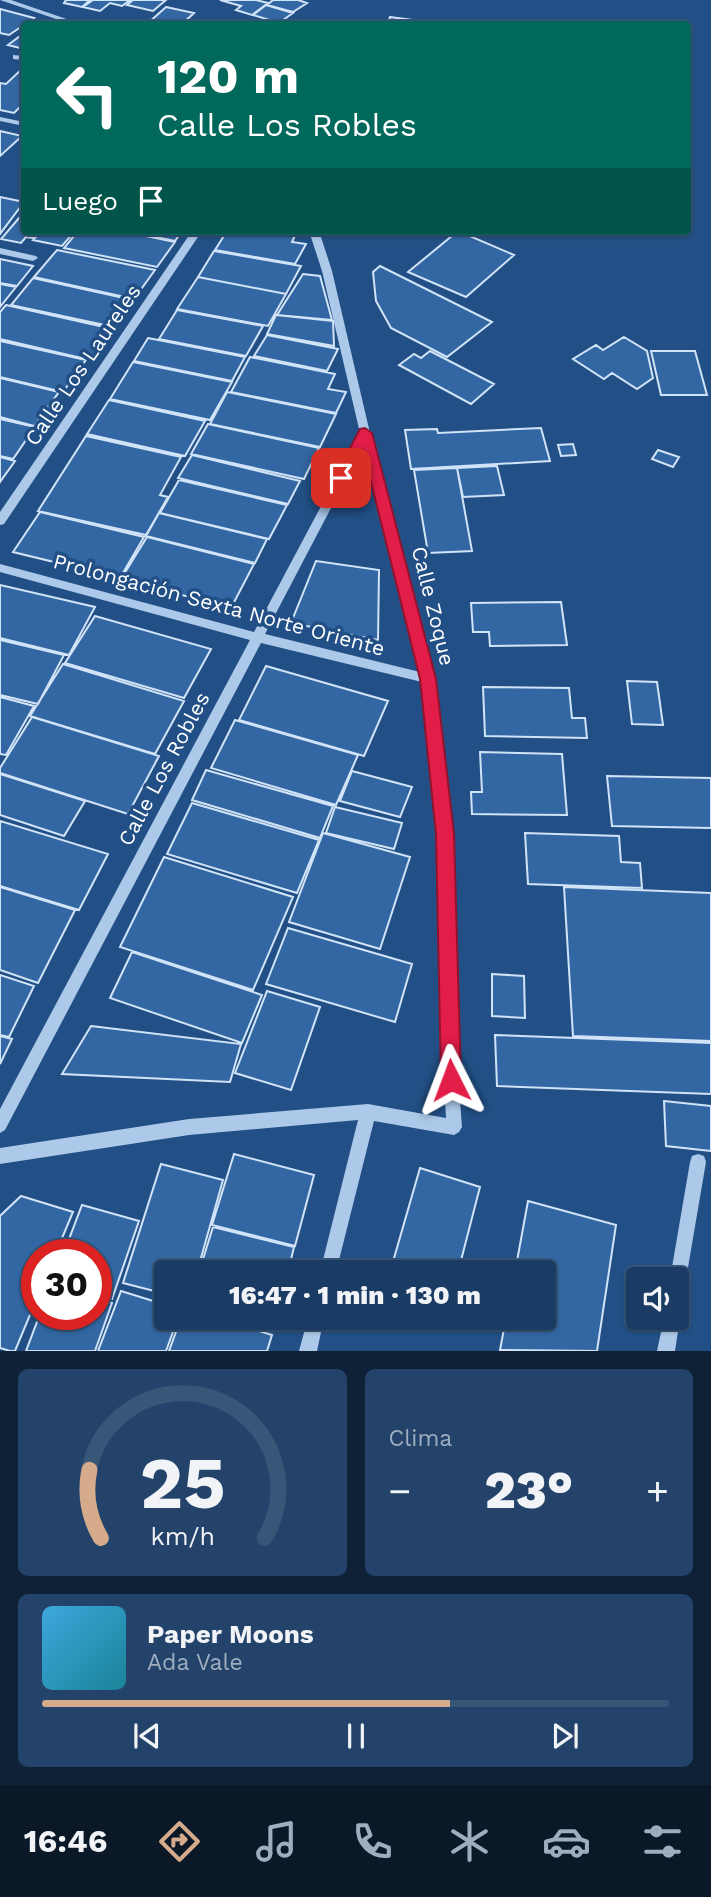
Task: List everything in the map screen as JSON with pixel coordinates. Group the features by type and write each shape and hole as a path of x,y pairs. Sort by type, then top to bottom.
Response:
{"street":[{"path":"4,0 68,21"},
{"path":"0,119 21,123"},
{"name":"Calle Los Laureles","path":"0,521 194,235"},
{"name":"Calle Zoque","path":"315,235 327,271 428,679 445,834 448,1032 454,1127 368,1112"},
{"path":"0,251 33,258"},
{"name":"Calle Los Robles","path":"0,1125 365,433"},
{"name":"Prolongación Sexta Norte Oriente","path":"0,568 257,637 428,679"},
{"path":"0,1156 189,1127 368,1112 331,1260"},
{"path":"680,1267 698,1162"},
{"path":"308,1351 313,1330"},
{"path":"666,1351 670,1330"}],"building":[{"path":"66,0 90,0 82,7 64,3"},
{"path":"93,0 130,0 122,6 110,3 100,11 83,7"},
{"path":"133,0 166,0 153,11 127,5"},
{"path":"220,0 256,0 268,3 252,15 236,10 241,6"},
{"path":"273,0 298,0 307,3 293,12 267,5"},
{"path":"266,5 293,13 282,21 253,15"},
{"path":"166,7 194,13 185,21 150,21"},
{"path":"0,9 34,18 21,21 21,27 9,35 0,33"},
{"path":"390,17 420,21 389,21"},
{"path":"21,35 21,48 8,45"},
{"path":"21,70 21,106 14,113 0,110 0,83 6,84"},
{"path":"0,131 21,136 21,137 0,156"},
{"path":"0,197 21,201 21,206 0,234"},
{"path":"21,216 21,235 36,235 33,238 26,237 21,243 1,239"},
{"path":"37,235 72,235 62,246 33,240"},
{"path":"75,235 141,235 175,242 157,267 64,248"},
{"path":"146,235 179,235 175,241"},
{"path":"224,235 295,235 292,242 306,244 295,264 215,250"},
{"path":"453,235 467,235 514,255 466,297 408,272"},
{"path":"57,250 155,270 134,299 34,277"},
{"path":"214,251 301,266 286,294 198,277"},
{"path":"0,259 33,266 17,286 0,283"},
{"path":"380,266 492,322 447,357 391,328 376,301 373,272"},
{"path":"303,274 320,276 332,320 277,315"},
{"path":"198,277 286,294 268,326 177,309"},
{"path":"33,278 133,300 114,327 11,305"},
{"path":"0,284 16,287 0,307"},
{"path":"6,305 113,329 90,360 0,339 0,312"},
{"path":"177,310 263,326 246,356 159,339"},
{"path":"276,315 333,321 334,346 267,334"},
{"path":"267,335 338,349 327,371 254,356"},
{"path":"624,337 647,351 653,378 637,389 612,373 604,379 573,359 596,345 603,350"},
{"path":"148,338 245,357 232,381 134,361"},
{"path":"0,341 86,360 63,392 0,377"},
{"path":"430,351 494,384 471,404 399,365 414,354 421,358"},
{"path":"651,351 695,351 707,395 661,395"},
{"path":"250,357 335,374 328,389 346,392 336,413 231,392"},
{"path":"133,362 232,382 210,420 110,399"},
{"path":"0,378 59,392 34,426 0,417"},
{"path":"227,392 336,414 320,447 210,424"},
{"path":"109,400 205,421 185,456 87,434"},
{"path":"0,419 35,427 13,459 0,456"},
{"path":"208,424 319,448 304,479 191,454"},
{"path":"541,428 550,461 411,469 405,430 437,429 438,433"},
{"path":"86,436 181,457 160,495 168,497 146,535 38,511"},
{"path":"573,444 576,455 561,456 558,445"},
{"path":"658,450 679,457 673,467 652,459"},
{"path":"192,455 300,481 288,504 178,478"},
{"path":"0,457 15,461 0,482"},
{"path":"497,466 504,495 463,497 457,468"},
{"path":"457,468 472,551 428,553 414,470"},
{"path":"179,480 287,505 269,539 160,513"},
{"path":"40,512 144,537 120,578 13,552"},
{"path":"159,513 267,539 255,563 146,536"},
{"path":"147,537 254,564 231,608 121,579"},
{"path":"316,561 379,570 378,640 291,623"},
{"path":"0,585 95,607 69,655 0,638"},
{"path":"561,602 567,645 490,646 489,632 473,632 471,603"},
{"path":"95,616 211,649 184,698 65,663"},
{"path":"0,640 64,655 38,704 0,695"},
{"path":"63,664 184,701 155,754 30,716"},
{"path":"266,666 388,701 364,756 239,720"},
{"path":"627,681 657,682 663,725 632,724"},
{"path":"483,687 569,688 572,718 585,718 587,738 485,736"},
{"path":"0,697 34,706 6,755 0,754"},
{"path":"32,717 159,756 128,814 0,773 0,768"},
{"path":"235,720 358,755 336,805 211,768"},
{"path":"480,752 562,754 567,815 472,814 471,792 482,792"},
{"path":"206,770 333,806 320,838 192,800"},
{"path":"352,771 412,787 400,817 340,801"},
{"path":"0,774 85,801 64,836 0,815"},
{"path":"607,776 711,778 711,828 612,826"},
{"path":"192,803 319,840 297,893 167,854"},
{"path":"335,807 402,823 394,849 326,833"},
{"path":"0,821 108,854 79,910 0,886"},
{"path":"323,833 410,857 380,949 289,922"},
{"path":"525,833 619,836 621,862 640,863 642,888 528,884"},
{"path":"164,857 293,897 253,990 120,947"},
{"path":"0,887 75,910 38,983 0,970"},
{"path":"564,887 711,893 711,1041 573,1036"},
{"path":"288,928 412,964 395,1022 266,984"},
{"path":"132,952 262,995 242,1043 110,998"},
{"path":"492,974 524,976 525,1018 492,1016"},
{"path":"0,975 34,986 9,1037 0,1035"},
{"path":"267,991 320,1007 291,1090 235,1073"},
{"path":"91,1026 241,1044 230,1082 62,1074"},
{"path":"495,1035 711,1043 711,1094 497,1086"},
{"path":"0,1036 12,1039 0,1064"},
{"path":"664,1101 711,1106 711,1151 666,1146"},
{"path":"234,1154 314,1175 295,1246 212,1225"},
{"path":"161,1164 223,1180 200,1260 154,1260 154,1291 123,1283"},
{"path":"420,1168 480,1187 461,1260 393,1260"},
{"path":"21,1196 73,1212 62,1239 21,1239 21,1330 24,1330 15,1351 0,1348 0,1216"},
{"path":"528,1201 616,1225 597,1351 500,1350 504,1330 556,1330 556,1260 517,1260"},
{"path":"82,1205 139,1221 112,1299 112,1239 69,1239"},
{"path":"213,1227 294,1247 291,1260 203,1260"},
{"path":"121,1291 154,1301 154,1330 174,1330 166,1351 98,1351 106,1330 112,1330 112,1314"},
{"path":"34,1330 102,1330 95,1351 26,1351"},
{"path":"177,1330 256,1330 272,1335 267,1351 169,1351"}],"route":[{"path":"341,478 365,433 428,679 445,834 451,1080"}]}
